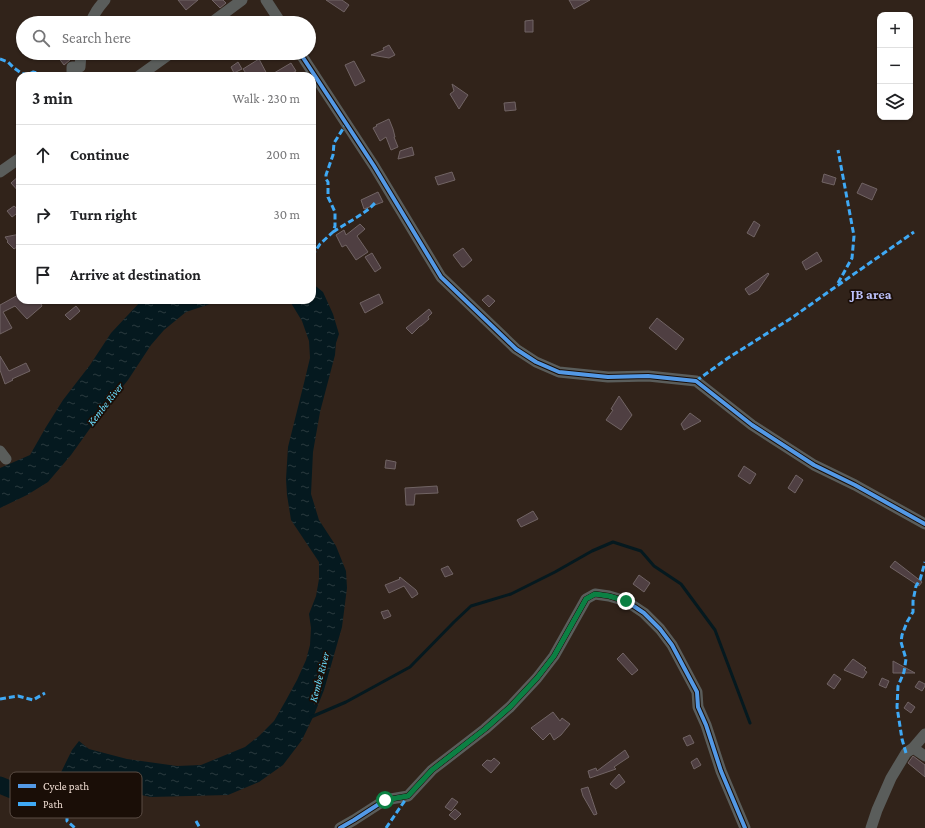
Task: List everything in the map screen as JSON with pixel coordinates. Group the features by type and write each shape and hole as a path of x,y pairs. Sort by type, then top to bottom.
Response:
{"street":[{"path":"94,16 105,0"},
{"path":"221,16 242,0"},
{"path":"266,0 276,16"},
{"path":"72,72 72,67 80,67 80,60"},
{"path":"145,72 162,60"},
{"path":"305,60 312,72"},
{"path":"316,77 374,166 441,277 516,349 536,362 559,372 608,377 648,376 696,380 752,425 814,465 855,485 925,524"},
{"path":"0,172 16,161"},
{"path":"340,828 385,800 408,796 432,770 485,729 510,707 537,678 554,656 586,599 595,594 626,601 644,613 660,629 672,645 697,692 698,706 706,725 721,771 745,828"},
{"path":"871,828 891,778 906,753 913,748 925,734"},
{"path":"913,748 925,756"}],"water":[{"path":"316,286 323,292 333,314 339,334 320,412 313,452 311,494 319,520 336,546 346,571 347,588 342,627 324,690 302,740 283,765 259,782 228,795 151,797 142,795 142,772 61,772 72,750 79,741 89,749 127,759 177,766 201,765 245,747 259,736 274,721 297,680 306,660 310,645 311,628 309,614 316,596 319,579 319,562 291,520 287,495 286,479 288,447 310,358 309,341 302,321 292,304 316,304"},
{"path":"138,304 210,304 186,312 164,330 151,345 128,380 96,420 71,455 48,482 27,495 0,508 0,468 30,455 63,400 90,365 111,333"}],"building":[{"path":"178,0 198,0 186,10"},
{"path":"212,0 223,0 226,3 220,8"},
{"path":"326,0 342,0 349,5 344,12"},
{"path":"569,0 590,0 574,9"},
{"path":"533,20 533,32 525,32 525,21"},
{"path":"389,45 395,55 389,58 371,55 384,50 383,48"},
{"path":"60,60 70,60 64,65"},
{"path":"260,60 266,72 245,72 243,69"},
{"path":"354,61 365,81 355,86 345,65"},
{"path":"238,62 242,69 234,72 231,67"},
{"path":"291,63 296,71 294,72 276,72"},
{"path":"452,84 468,95 459,109 450,94 454,91"},
{"path":"515,102 516,110 505,111 504,103"},
{"path":"389,119 398,147 391,150 386,137 380,141 373,128"},
{"path":"412,147 414,155 398,159 400,151"},
{"path":"452,172 455,180 438,185 435,177"},
{"path":"824,174 836,178 834,185 822,182"},
{"path":"16,179 16,189 11,183"},
{"path":"862,183 877,189 872,200 857,193"},
{"path":"378,192 383,202 364,209 361,200"},
{"path":"14,206 16,208 16,214 12,217 7,211"},
{"path":"754,221 760,225 754,237 747,233"},
{"path":"360,224 365,229 357,236 368,252 356,260 346,245 342,247 336,235 344,230 346,235"},
{"path":"16,235 16,248 14,249 7,242 8,241 5,237"},
{"path":"463,248 472,260 462,267 453,255"},
{"path":"817,252 822,261 806,270 802,262"},
{"path":"372,253 381,268 375,272 365,257"},
{"path":"768,273 769,274 758,290 749,295 745,289"},
{"path":"379,294 383,303 365,313 360,303"},
{"path":"488,295 495,301 489,307 482,300"},
{"path":"16,296 16,304 41,304 42,306 27,319 15,306 3,312 12,328 0,334 0,305"},
{"path":"76,306 80,311 70,320 65,315"},
{"path":"429,309 432,313 428,317 429,319 412,334 406,328"},
{"path":"657,318 684,339 676,350 649,328"},
{"path":"0,356 9,371 26,363 30,371 12,379 13,380 5,384 0,370"},
{"path":"619,396 632,415 621,430 606,420 613,410 611,409"},
{"path":"690,413 701,421 684,430 681,424"},
{"path":"386,460 396,462 395,469 385,468"},
{"path":"744,466 756,474 750,484 738,476"},
{"path":"796,475 803,480 795,493 788,488"},
{"path":"437,486 438,493 415,494 414,505 406,505 405,488"},
{"path":"533,511 538,519 521,527 517,520"},
{"path":"895,561 922,582 919,586 890,567"},
{"path":"448,566 453,574 445,577 441,569"},
{"path":"639,575 650,583 644,592 633,584"},
{"path":"400,577 416,590 418,594 412,598 404,586 389,593 385,585 400,579"},
{"path":"388,610 391,616 384,619 381,612"},
{"path":"623,653 638,670 632,675 617,659"},
{"path":"853,659 866,668 864,670 867,672 863,678 844,670"},
{"path":"893,661 915,673 893,673"},
{"path":"834,674 841,679 834,689 827,684"},
{"path":"882,678 889,681 886,688 879,685"},
{"path":"919,681 925,684 922,691 915,687"},
{"path":"908,702 915,707 911,713 904,708"},
{"path":"553,712 560,721 562,718 570,724 561,735 554,740 550,733 543,740 531,728"},
{"path":"690,735 694,743 687,746 683,738"},
{"path":"625,750 629,757 614,767 616,769 590,778 588,771 596,768 597,771"},
{"path":"913,756 925,765 925,777 908,763"},
{"path":"494,758 500,763 491,773 482,765 487,760 491,761"},
{"path":"697,758 701,765 694,769 691,762"},
{"path":"619,774 625,782 616,789 610,784"},
{"path":"588,787 597,814 594,815 583,796 581,789"},
{"path":"452,798 458,802 451,811 445,807"},
{"path":"455,809 461,814 455,820 449,815"}],"waterway":[{"path":"311,717 346,702 410,667 471,606 511,594 592,551 613,542 641,551 654,566 681,584 715,630 750,723"},
{"name":"Kembe River","path":"0,785 10,789"}],"marked path":[{"path":"0,59 8,62 20,72"},
{"path":"316,250 320,244 333,232 335,226 335,212 328,197 328,182 326,175 333,155 334,143 346,124"},
{"path":"838,150 854,236 852,258 838,283"},
{"path":"333,232 360,215 375,203"},
{"path":"696,381 728,358 793,317 914,232"},
{"path":"906,753 902,739 897,707 898,686 904,672 906,659 901,642 907,622 913,612 913,601 916,586 920,580 925,562"},
{"path":"0,699 18,696 33,700 45,693"},
{"path":"386,828 408,796"},
{"path":"67,818 67,821 75,828"},
{"path":"196,821 200,828"}],"cycle path":[{"path":"305,60 312,72"},
{"path":"316,77 374,166 441,277 516,349 536,362 559,372 608,377 648,376 696,381 752,425 814,465 855,485 925,524"},
{"path":"340,828 385,800 408,796 432,770 485,729 510,707 537,678 554,656 586,599 595,594 626,601 644,613 660,629 672,645 697,692 698,707 706,725 721,771 745,828"}],"district":[{"name":"JB area","path":"871,294"}],"route":[{"path":"385,800 408,796 432,770 485,729 510,707 537,678 554,656 586,599 595,594 626,601"}]}
